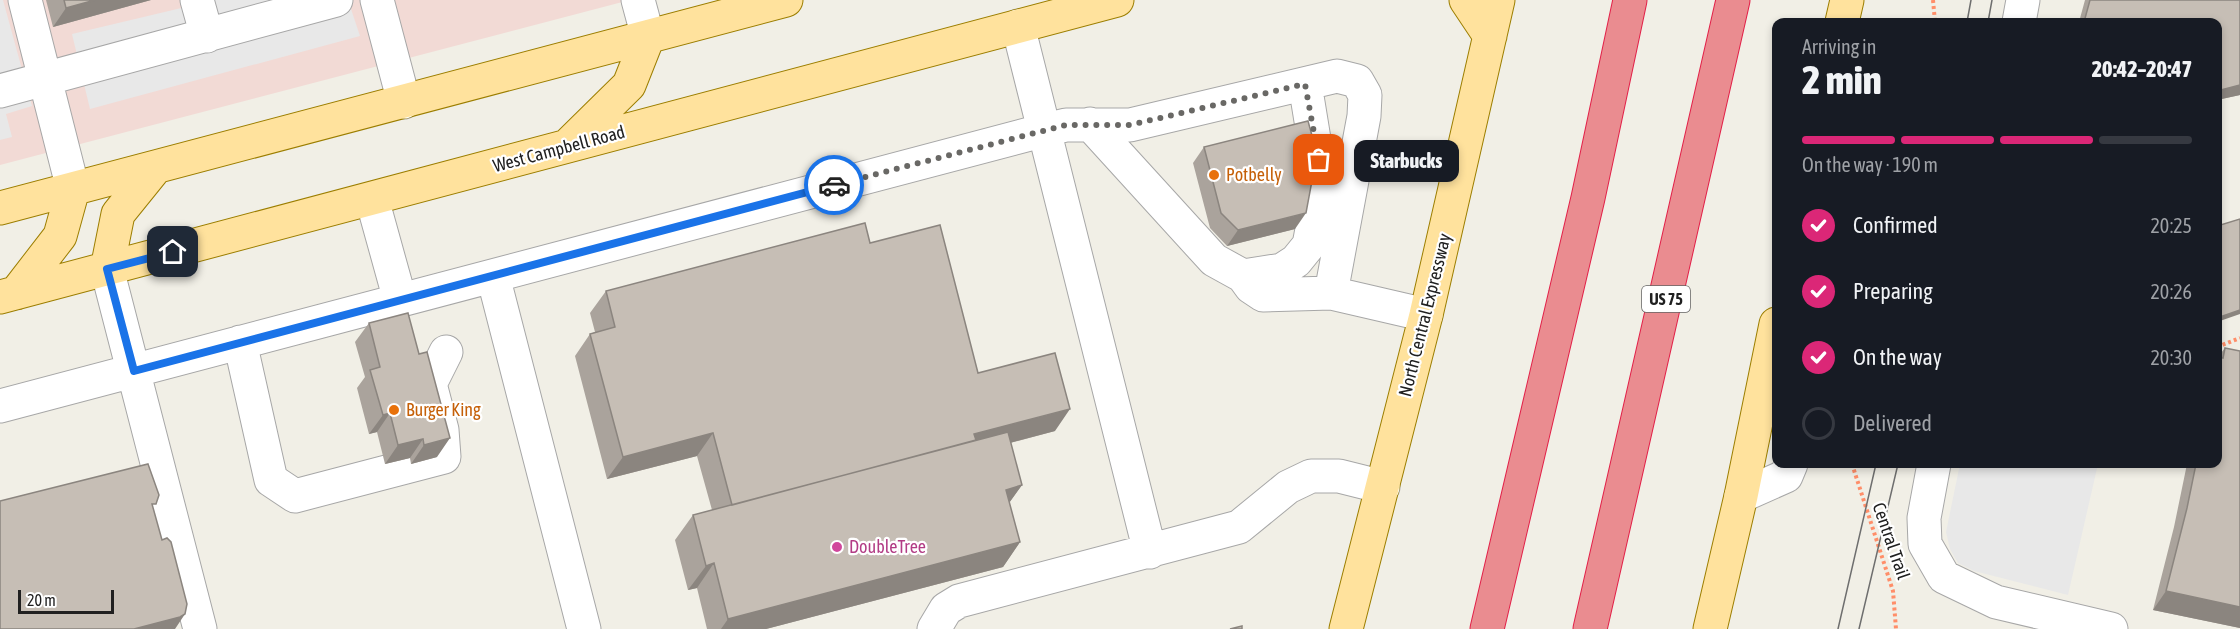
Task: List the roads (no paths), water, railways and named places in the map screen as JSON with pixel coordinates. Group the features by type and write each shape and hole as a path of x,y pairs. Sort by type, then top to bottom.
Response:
{"highway":[{"name":"US 75","path":"1590,629 1733,0"},
{"path":"1486,627 1588,198 1627,14"},
{"path":"1611,541 1612,629"}],"main road":[{"path":"0,208 786,0"},
{"name":"West Campbell Road","path":"8,295 1117,0"},
{"path":"1466,0 1490,36 1521,0"},
{"name":"North Central Expressway","path":"1346,629 1426,315 1498,0"},
{"path":"1843,18 1847,0"},
{"path":"566,147 629,85 648,37"},
{"path":"107,269 118,213 156,167"},
{"path":"8,295 60,236 74,189"},
{"path":"1710,629 1741,496 1772,344"}],"lane":[{"path":"25,0 74,189"},
{"path":"197,0 207,36"},
{"path":"0,91 207,36 236,13 336,0"},
{"path":"377,0 404,102"},
{"path":"638,0 648,37"},
{"path":"2020,18 2023,0"},
{"path":"1018,26 1150,552"},
{"path":"0,406 1045,130 1066,125 1130,125 1337,76 1357,81 1365,95 1364,116 1331,293"},
{"path":"1243,276 1282,270 1296,261 1309,245 1321,182 1305,84"},
{"path":"1090,124 1214,260 1243,276 1251,287 1263,295 1331,293 1426,315"},
{"path":"372,199 400,300"},
{"path":"107,269 200,629"},
{"path":"494,276 584,629"},
{"path":"240,342 271,480 295,496 444,457 442,430 430,384 446,352"},
{"path":"1741,496 1786,476 1789,468"},
{"path":"1933,468 1924,518 1925,544 1944,577 1996,602 2110,629"},
{"path":"934,629 945,609 959,601 1239,527 1288,487 1311,476 1339,476 1383,487"}],"tram line":[{"path":"1968,18 1971,0"},
{"path":"1989,18 1992,0"},
{"path":"1838,629 1875,468"},
{"path":"1859,629 1897,468"}],"place":[{"name":"Starbucks","path":"1319,160"},
{"name":"Potbelly","path":"1214,175"},
{"name":"Burger King","path":"394,410"},
{"name":"DoubleTree","path":"837,547"}]}
